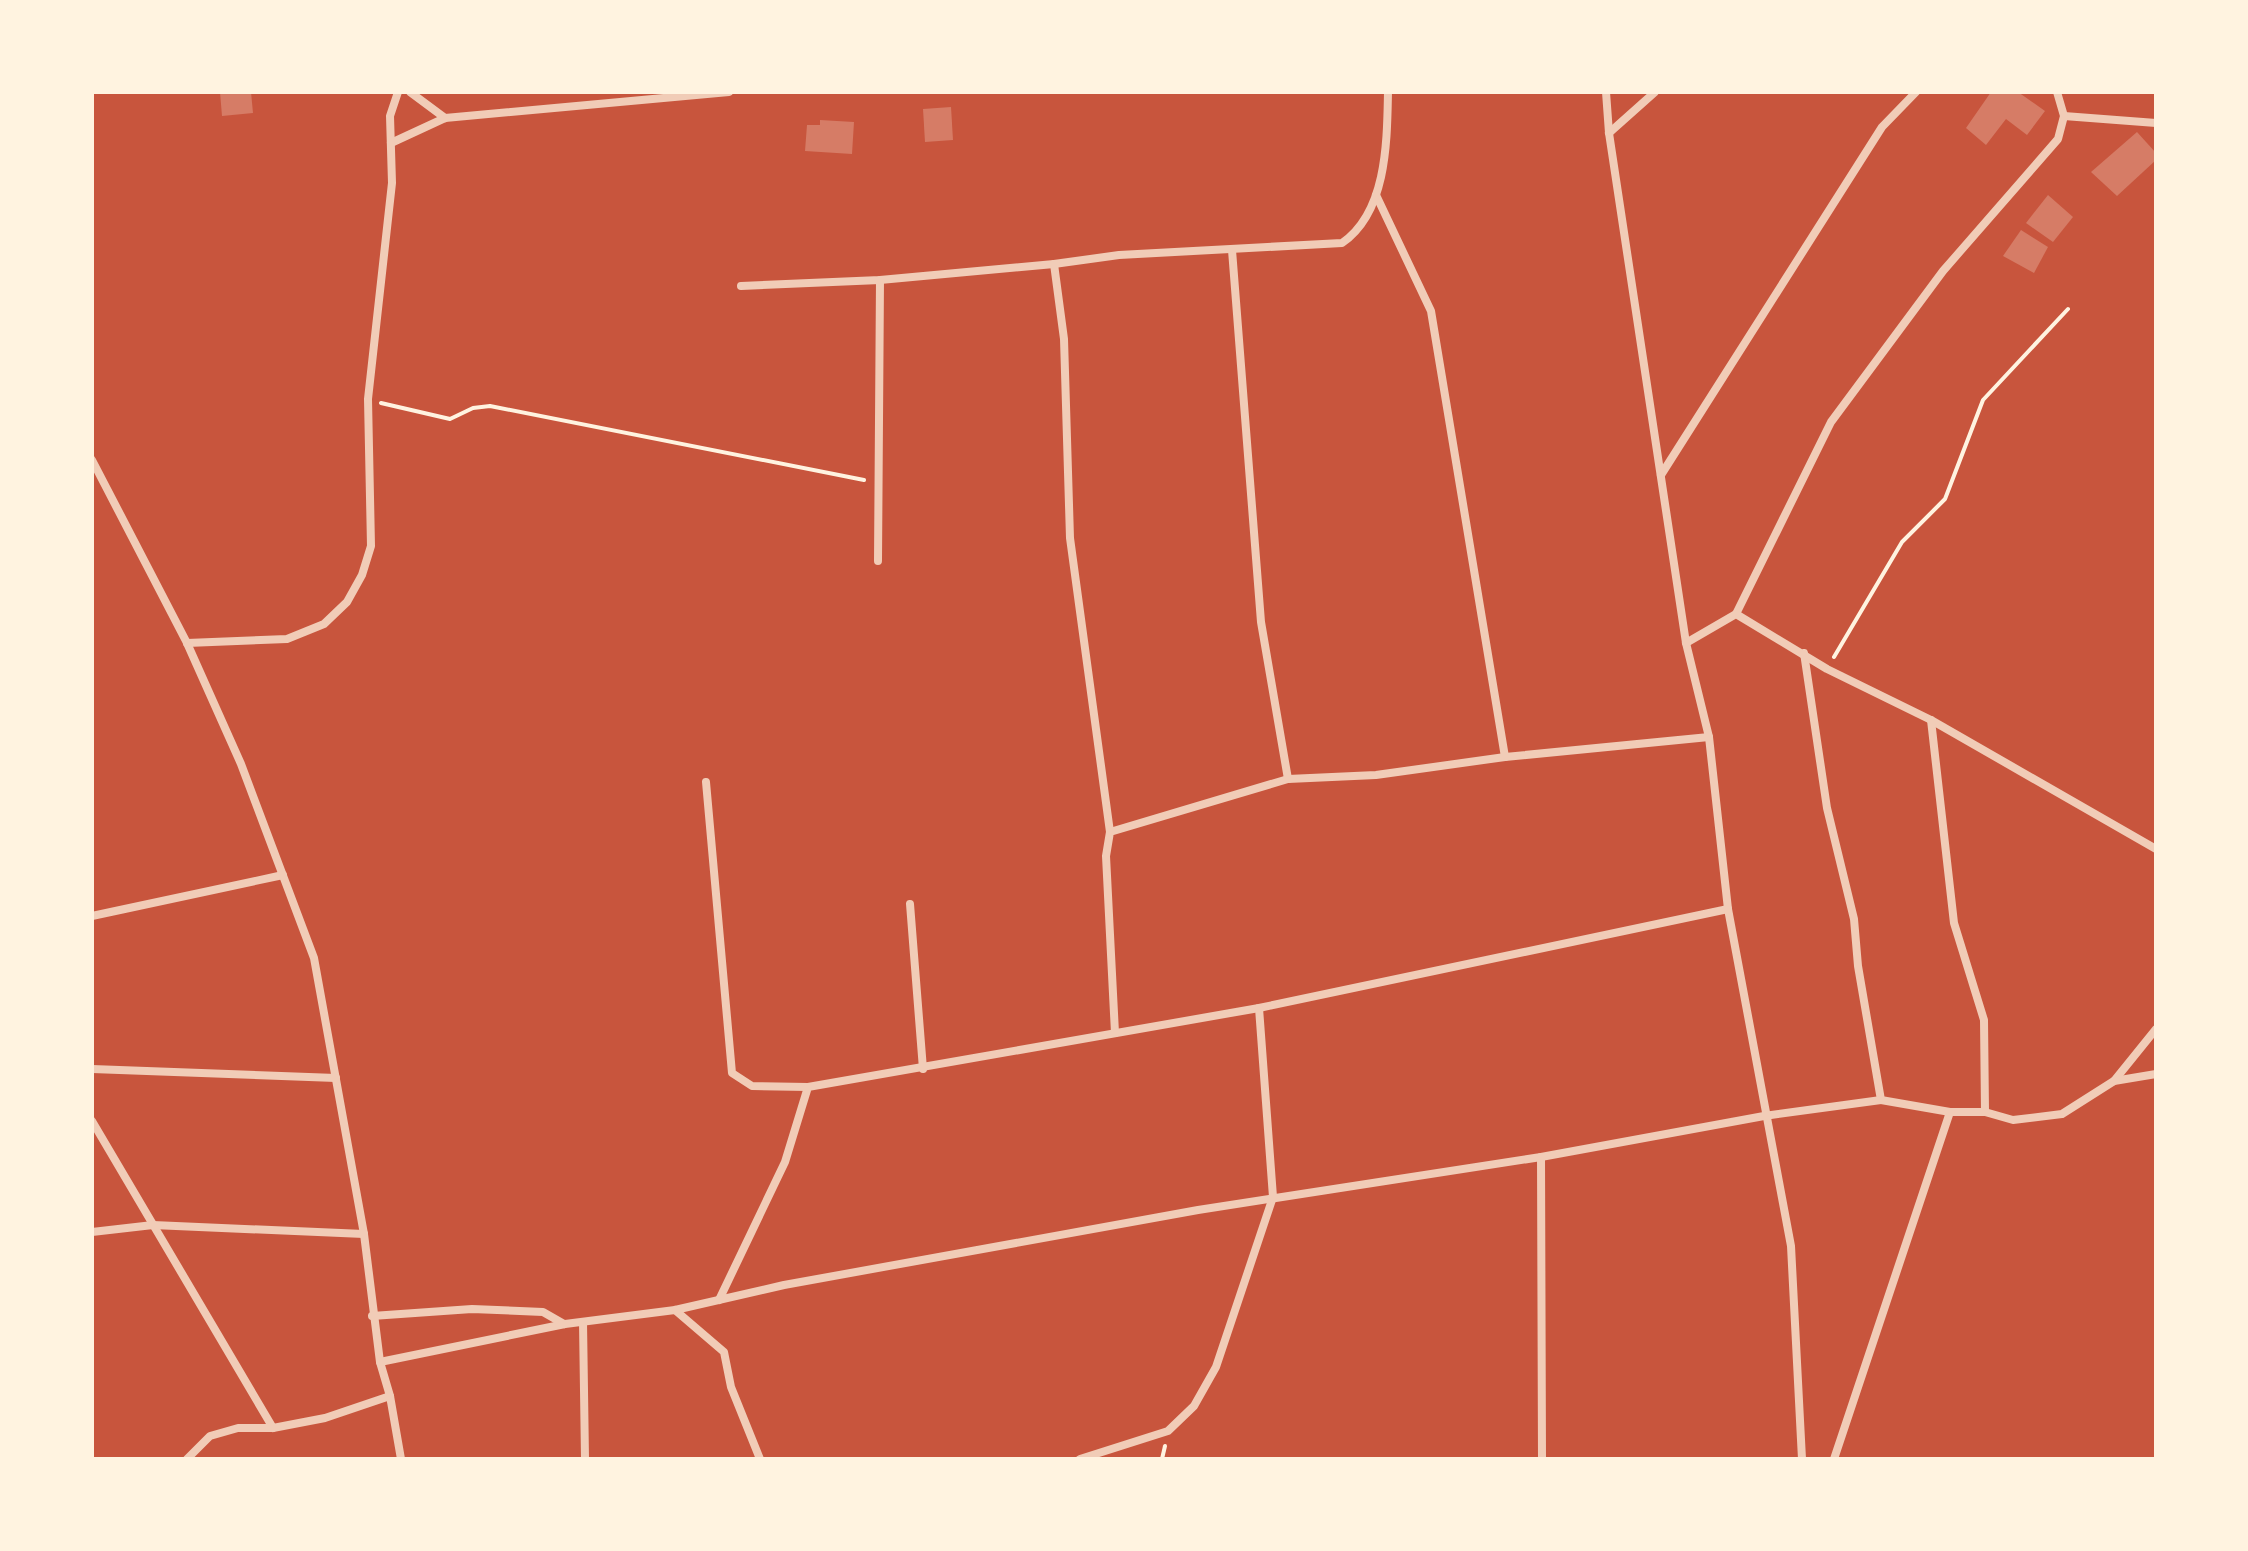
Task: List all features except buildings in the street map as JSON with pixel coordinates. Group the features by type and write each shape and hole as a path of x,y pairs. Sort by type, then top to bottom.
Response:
{"street":[{"path":"187,643 287,639 324,624 347,602 362,575 371,546 368,399 392,183 390,116 398,92"},
{"path":"410,92 445,118"},
{"path":"391,143 445,118 729,92"},
{"path":"741,286 880,280 1119,255 1342,243 1359,231 1376,195 1386,147 1388,92"},
{"path":"1606,92 1609,133 1686,643 1709,737 1728,909 1764,1116 1791,1246 1802,1459"},
{"path":"1609,133 1655,92"},
{"path":"1661,475 1882,127 1916,92"},
{"path":"1686,643 1736,614 1831,422 1943,271 2058,139 2064,116 2057,92"},
{"path":"2064,116 2156,123"},
{"path":"1376,195 1431,311 1505,757"},
{"path":"1232,250 1261,622 1288,779"},
{"path":"1054,264 1064,339 1070,538 1110,832 1106,856 1115,1033"},
{"path":"878,561 880,280"},
{"path":"92,460 187,643 241,764 314,958 364,1234 372,1316 401,1459"},
{"path":"1736,614 1827,669 1931,720 2156,849"},
{"path":"1804,653 1827,808 1854,919 1858,966 1881,1100"},
{"path":"1931,720 1954,923 1984,1020 1985,1112"},
{"path":"1110,832 1288,779 1376,775 1505,757 1709,737"},
{"path":"706,782 732,1073 752,1086 808,1087 923,1069 1259,1008 1728,909"},
{"path":"92,916 283,875"},
{"path":"910,904 923,1069"},
{"path":"1080,1459 1168,1431 1194,1406 1216,1367 1273,1197 1259,1008"},
{"path":"380,1362 565,1324 675,1310 1273,1197 1541,1157 1764,1116 1881,1100 1950,1112 1985,1112 2013,1120 2062,1114 2114,1081 2156,1029"},
{"path":"92,1069 336,1078"},
{"path":"2114,1081 2156,1074"},
{"path":"719,1300 785,1162 808,1087"},
{"path":"1834,1459 1950,1112"},
{"path":"92,1121 273,1428"},
{"path":"1541,1157 1542,1459"},
{"path":"92,1232 153,1225 364,1234"},
{"path":"372,1316 472,1309 543,1312 565,1324"},
{"path":"675,1310 724,1352 731,1387 760,1459"},
{"path":"583,1322 585,1459"},
{"path":"187,1459 210,1436 238,1428 273,1428 325,1418 390,1396"}],"path":[{"path":"1827,669 1902,542 1945,499 1983,400 2068,309"},
{"path":"368,399 435,419 450,419 473,408 490,406 878,482"}]}
